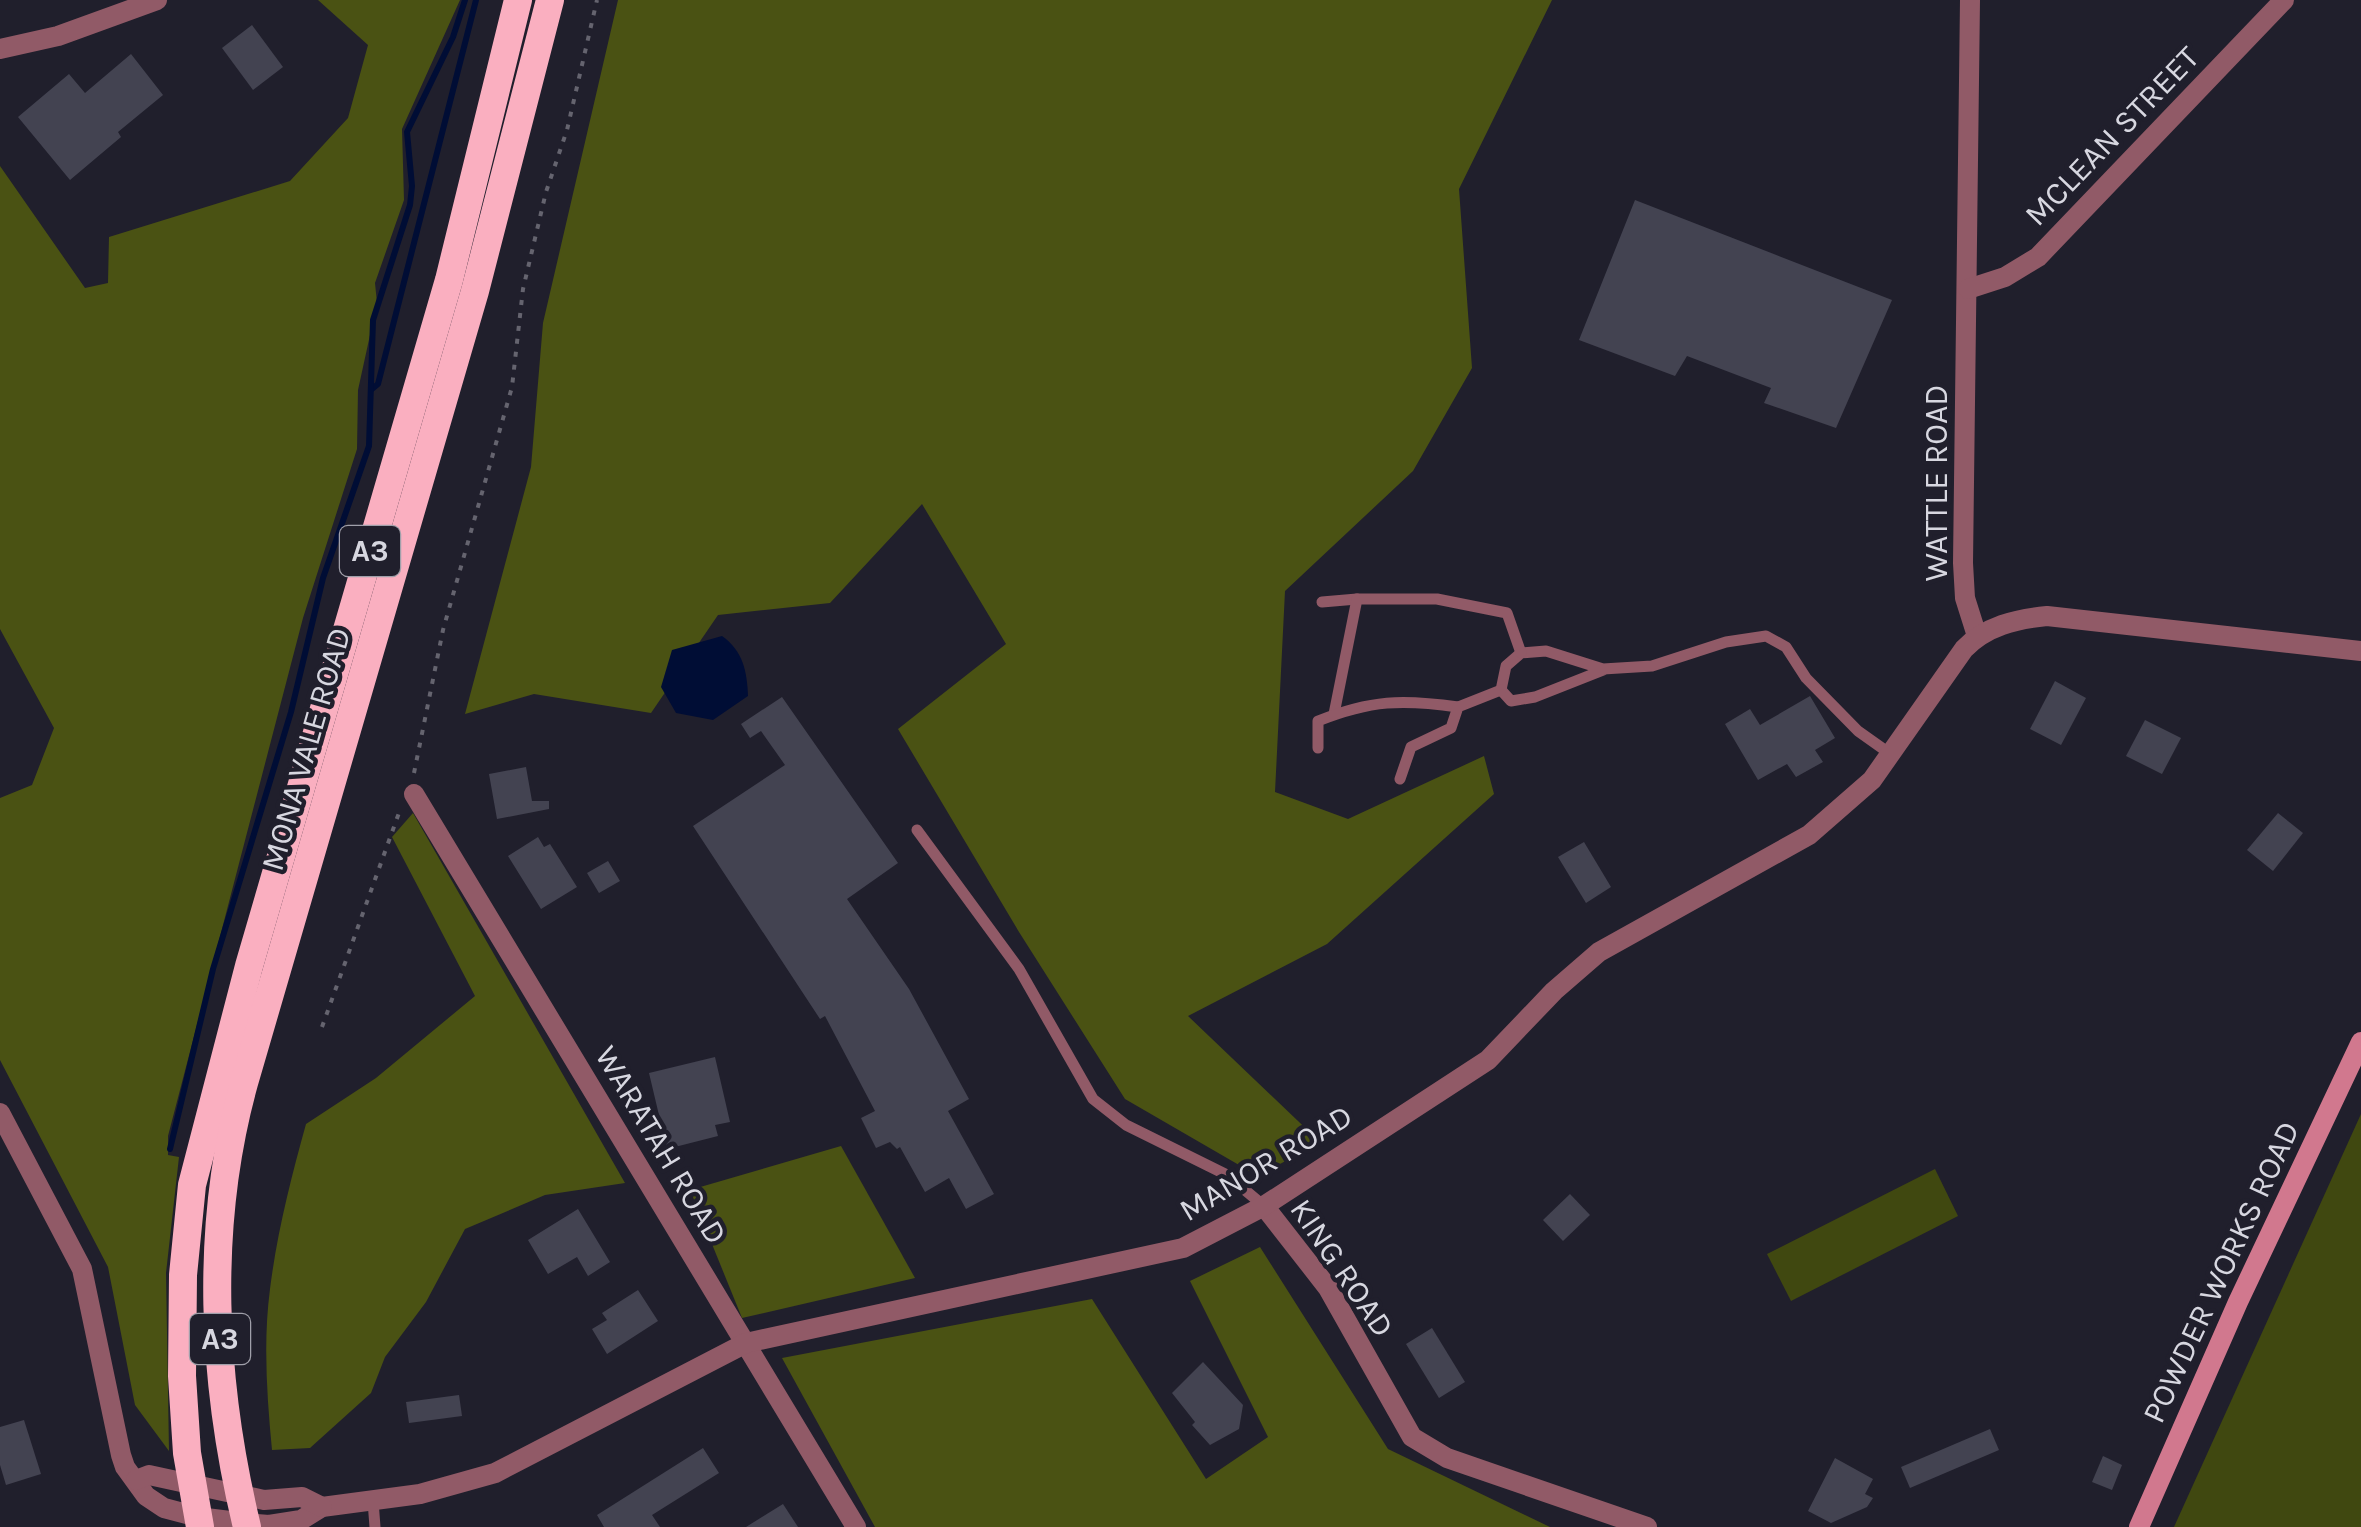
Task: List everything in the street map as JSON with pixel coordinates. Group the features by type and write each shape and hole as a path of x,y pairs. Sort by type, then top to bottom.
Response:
{"highway":[{"name":"MONA VALE ROAD","path":"199,1522 184,1412 181,1342 185,1234 192,1185 249,966 449,280 518,0"},
{"name":"MONA VALE ROAD","path":"247,1525 226,1411 218,1302 218,1218 227,1151 470,310 550,0"}],"main road":[{"name":"POWDER WORKS ROAD","path":"2138,1527 2246,1284 2361,1042"}],"street":[{"path":"0,49 58,36 157,0"},
{"name":"WATTLE ROAD","path":"1970,0 1963,563 1965,598 1977,636"},
{"name":"MCLEAN STREET","path":"1968,289 2005,277 2038,257 2284,0"},
{"path":"1977,636 2020,619 2047,616 2361,652"},
{"name":"MANOR ROAD","path":"322,1507 302,1497 264,1500 149,1475 136,1480 154,1503 199,1522 247,1525 301,1520 322,1507 444,1490 514,1465 746,1343 1183,1248 1264,1206 1488,1060 1554,991 1599,952 1809,835 1872,780 1977,636"},
{"name":"WARATAH ROAD","path":"410,791 856,1527"},
{"path":"0,1113 82,1269 118,1442 125,1467 136,1480"},
{"name":"KING ROAD","path":"1264,1206 1328,1288 1412,1437 1446,1458 1647,1527"}],"lane":[{"path":"1334,714 1356,599"},
{"path":"1322,602 1437,599 1508,613 1521,654"},
{"path":"1501,690 1511,700 1535,698 1606,669 1652,666 1726,642 1766,636 1786,647 1818,690 1858,731 1889,753"},
{"path":"1501,690 1506,666 1521,654 1546,651 1606,669"},
{"path":"1318,748 1318,721 1358,705 1414,700 1458,707 1501,690"},
{"path":"1400,778 1411,747 1453,733 1458,707"},
{"name":"KING ROAD","path":"918,830 1020,969 1093,1099 1126,1125 1227,1175 1264,1206"},
{"path":"373,1501 375,1527"}],"path":[{"path":"322,1027 410,791 443,630 512,387 523,289 541,212 567,130 598,0"}],"green space":[{"path":"318,0 460,0 402,129 404,200 375,283 377,303 358,390 357,449 303,618 168,1136 168,1155 179,1157 166,1273 169,1451 135,1405 108,1267 0,1060 0,798 32,785 54,728 0,629 0,166 85,288 108,283 109,237 290,181 348,118 368,45"},
{"path":"618,0 1552,0 1459,189 1472,368 1413,471 1285,591 1275,792 1348,819 1484,756 1494,794 1327,944 1188,1016 1320,1142 1258,1176 1125,1099 1019,932 898,729 1006,644 922,504 830,603 718,615 651,713 534,694 465,714 531,467 543,323"},
{"path":"413,813 625,1183 545,1195 465,1229 426,1302 385,1357 371,1393 310,1448 272,1450 266,1370 268,1309 281,1226 306,1124 376,1078 475,996 392,837"},
{"path":"2361,1114 2361,1527 2174,1527"},
{"path":"841,1146 915,1278 742,1318 690,1190"},
{"path":"1935,1169 1958,1216 1791,1301 1767,1254"},
{"path":"1260,1247 1388,1449 1550,1527 875,1527 782,1358 1092,1299 1206,1479 1268,1437 1190,1281"}],"water":[{"path":"722,636 742,662 748,696 713,720 676,713 661,687 672,650"}],"building":[{"path":"252,25 283,67 253,90 222,48"},
{"path":"131,54 163,95 118,132 121,137 70,180 18,117 69,74 85,93"},
{"path":"1635,200 1892,300 1836,428 1764,403 1771,388 1687,356 1675,376 1579,340"},
{"path":"2055,681 2086,698 2061,745 2030,729"},
{"path":"1810,696 1835,738 1815,750 1823,762 1796,777 1787,764 1758,780 1725,724 1750,709 1760,725"},
{"path":"782,697 898,863 847,899 909,989 969,1099 948,1111 994,1194 966,1209 949,1178 925,1192 900,1147 897,1149 890,1142 876,1148 861,1118 875,1111 825,1016 820,1019 693,826 785,765 761,731 750,738 741,724"},
{"path":"2145,720 2181,738 2162,774 2126,756"},
{"path":"526,767 532,801 549,801 549,809 497,819 489,774"},
{"path":"2278,813 2303,833 2273,871 2247,850"},
{"path":"538,837 544,847 550,844 577,887 541,909 508,856"},
{"path":"1584,842 1611,887 1586,903 1558,857"},
{"path":"608,861 620,881 599,893 587,873"},
{"path":"715,1057 730,1122 715,1125 718,1136 667,1149 649,1073"},
{"path":"1570,1194 1590,1215 1563,1241 1543,1220"},
{"path":"578,1209 610,1262 588,1276 577,1257 548,1274 528,1240"},
{"path":"638,1290 658,1321 607,1354 592,1329 607,1320 602,1313"},
{"path":"1432,1328 1465,1382 1439,1398 1406,1344"},
{"path":"1203,1362 1243,1405 1239,1429 1210,1445 1172,1393"},
{"path":"459,1395 462,1416 409,1423 406,1402"},
{"path":"24,1420 41,1474 6,1485 0,1465 0,1427"},
{"path":"1990,1429 1999,1450 1910,1488 1901,1467"},
{"path":"703,1448 719,1473 652,1515 660,1527 604,1527 597,1515"},
{"path":"2103,1456 2122,1465 2112,1490 2092,1482"},
{"path":"1835,1458 1873,1479 1865,1494 1873,1498 1867,1507 1831,1523 1808,1511"},
{"path":"783,1504 798,1527 746,1527"}],"waterway":[{"path":"170,1149 213,969 291,712 323,578 369,446 373,320 410,205 407,132 453,37 465,0"},
{"path":"372,389 378,384 476,0"}]}
